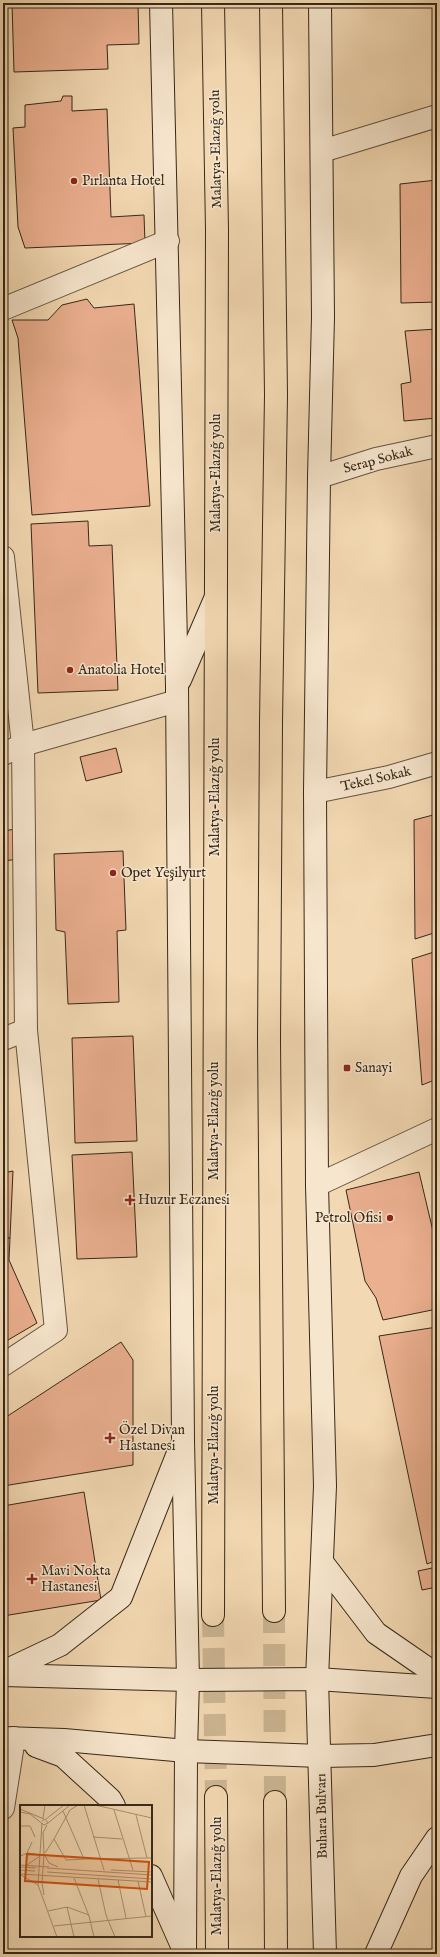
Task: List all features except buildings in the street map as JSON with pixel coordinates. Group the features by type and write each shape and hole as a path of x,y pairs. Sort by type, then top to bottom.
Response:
{"highway":[{"name":"Malatya-Elazığ yolu","path":"213,3 217,230 213,1615"},
{"path":"271,3 276,394 271,722 269,1040 274,1611"},
{"name":"Malatya-Elazığ yolu","path":"216,1797 217,1954"},
{"path":"275,1802 276,1954"}],"main road":[{"path":"161,3 168,241 177,693 183,1440 188,1680 186,1752 185,1954"},
{"name":"Buhara Bulvarı","path":"320,3 323,317 319,477 315,792 317,1185 325,1486 317,1679 325,1954"},
{"path":"322,151 437,116"},
{"path":"3,309 168,241"},
{"name":"Serap Sokak","path":"319,477 376,459 437,446"},
{"path":"3,557 23,745 26,1030 56,1330 3,1365"},
{"path":"3,754 23,745 177,693 215,599"},
{"name":"Tekel Sokak","path":"315,792 389,777 437,763"},
{"path":"3,1039 26,1030"},
{"path":"317,1185 437,1129"},
{"path":"3,1672 60,1645 121,1597 183,1440"},
{"path":"322,1562 376,1633 437,1675"},
{"path":"3,1675 188,1680 317,1679 437,1687"},
{"path":"8,1738 64,1740 186,1752 320,1756 374,1755 437,1745"},
{"path":"8,1738 63,1756 110,1799 113,1805"},
{"path":"3,1808 8,1738"},
{"path":"376,1954 411,1876 437,1838"},
{"path":"152,1878 185,1954"}],"tunnel":[{"path":"274,1611 275,1802"},
{"path":"213,1615 216,1797"}],"place":[{"name":"Pırlanta Hotel","path":"74,181"},
{"name":"Anatolia Hotel","path":"70,670"},
{"name":"Opet Yeşilyurt","path":"113,873"},
{"name":"Sanayi","path":"347,1068"},
{"name":"Huzur Eczanesi","path":"130,1200"},
{"name":"Petrol Ofisi","path":"390,1218"},
{"name":"Özel Divan Hastanesi","path":"110,1438"},
{"name":"Mavi Nokta Hastanesi","path":"32,1579"}]}
